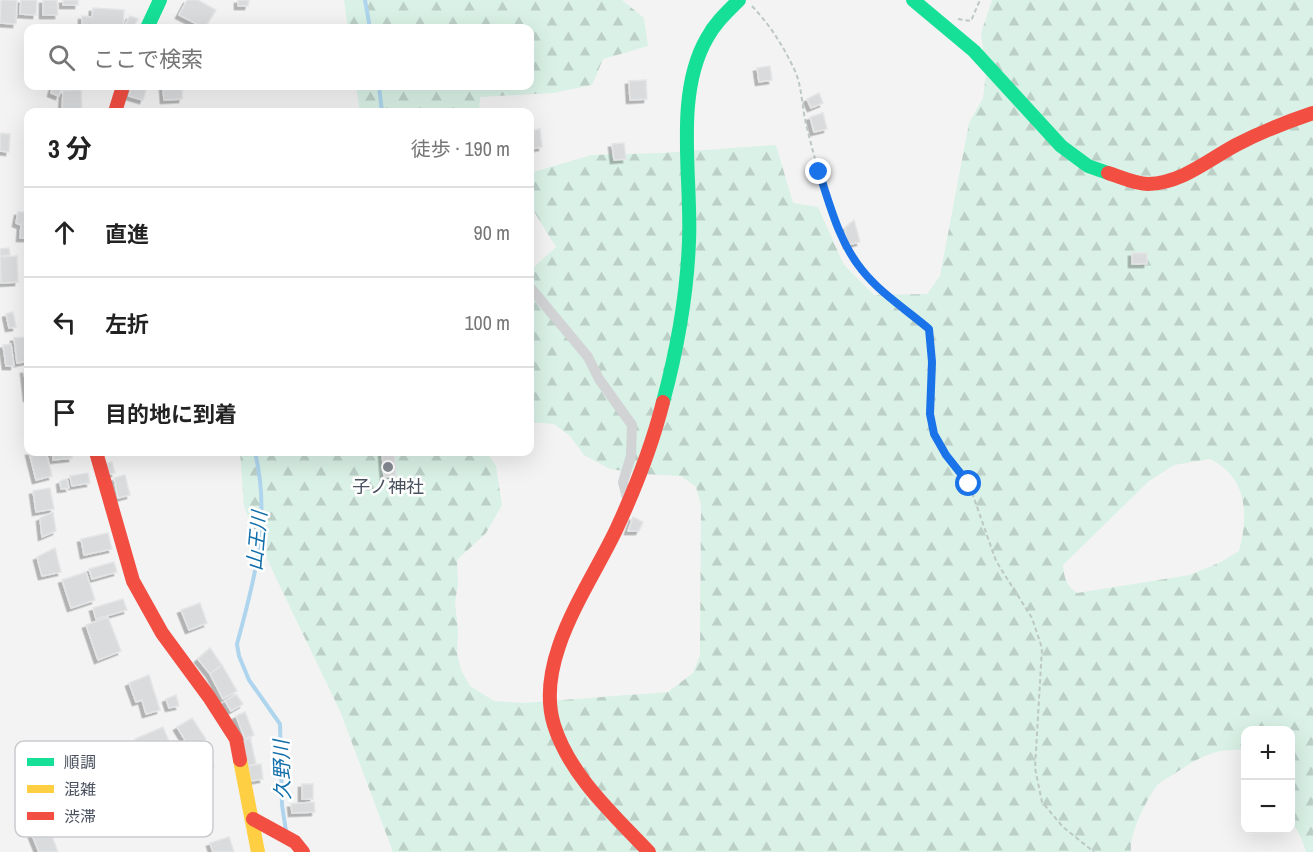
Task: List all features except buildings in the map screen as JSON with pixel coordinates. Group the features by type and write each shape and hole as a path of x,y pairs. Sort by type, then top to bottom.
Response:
{"street":[{"path":"149,24 160,0"},
{"path":"649,852 583,777 559,742 550,704 551,682 568,624 615,532 645,460 670,379 681,322 687,273 690,222 690,90 705,42 722,17 739,0"},
{"path":"913,0 974,51 1061,146 1088,166 1131,182 1148,184 1169,180 1194,171 1235,146 1282,123 1313,113"},
{"path":"116,108 122,90"},
{"path":"534,293 588,357 599,380 632,425 632,456 623,482 628,502"},
{"path":"97,456 112,516 133,581 162,633 236,739 258,852"},
{"path":"253,819 299,847"}],"path":[{"path":"746,0 765,19 795,71 819,172 837,226 850,252 862,270 887,296 929,329 932,362 930,414 934,434 946,455 969,484 996,561 1032,618 1042,648 1035,768 1042,802 1063,827 1094,852"},
{"path":"956,18 971,21 980,0"}],"green space":[{"path":"344,0 622,0 644,18 648,46 603,59 592,85 553,93 480,97 479,108 359,108 357,90 534,90 534,24 347,24"},
{"path":"992,0 1313,0 1313,852 1306,852 1295,827 1295,726 1241,726 1241,750 1223,751 1206,756 1157,786 1138,819 1132,837 1131,852 393,852 340,711 244,507 240,456 490,456 496,466 502,505 486,533 457,560 458,584 455,603 458,631 457,653 461,670 470,686 494,701 523,703 668,692 693,673 700,655 701,504 696,487 681,476 610,469 584,455 570,436 554,424 534,422 534,267 556,247 534,211 534,172 592,155 662,153 776,145 793,203 818,207 844,265 874,295 927,294 940,276 969,123 983,98 986,73 981,33","holes":["1210,459 1232,476 1238,486 1244,510 1239,551 1221,562 1190,575 1077,593 1068,584 1063,565 1149,481 1174,465"]}],"waterway":[{"name":"山王川","path":"365,0 369,24"},
{"name":"山王川","path":"379,90 382,108"},
{"name":"久野川","path":"256,456 261,501 259,549 250,596 237,644 239,656 249,680 280,724 282,805 286,831"}],"traffic: fast":[{"path":"149,24 160,0"},
{"path":"663,402 673,362 688,261 687,137 691,85 697,61 707,38 717,23 739,0"},
{"path":"913,0 974,51 1061,146 1088,166 1108,173"}],"traffic: slow":[{"path":"240,760 258,852"}],"traffic: jam":[{"path":"116,108 122,90"},
{"path":"1108,173 1143,184 1172,180 1236,145 1313,113"},
{"path":"649,852 594,794 582,778 561,744 554,725 550,700 551,675 567,624 630,499 663,402"},
{"path":"97,456 133,581 162,633 209,697 236,739 240,760"},
{"path":"253,819 295,842 303,852"}],"place":[{"name":"子ノ神社","path":"388,467"}],"route":[{"path":"819,172 837,226 862,270 887,296 929,329 932,362 930,414 934,434 946,455 969,484"}]}
